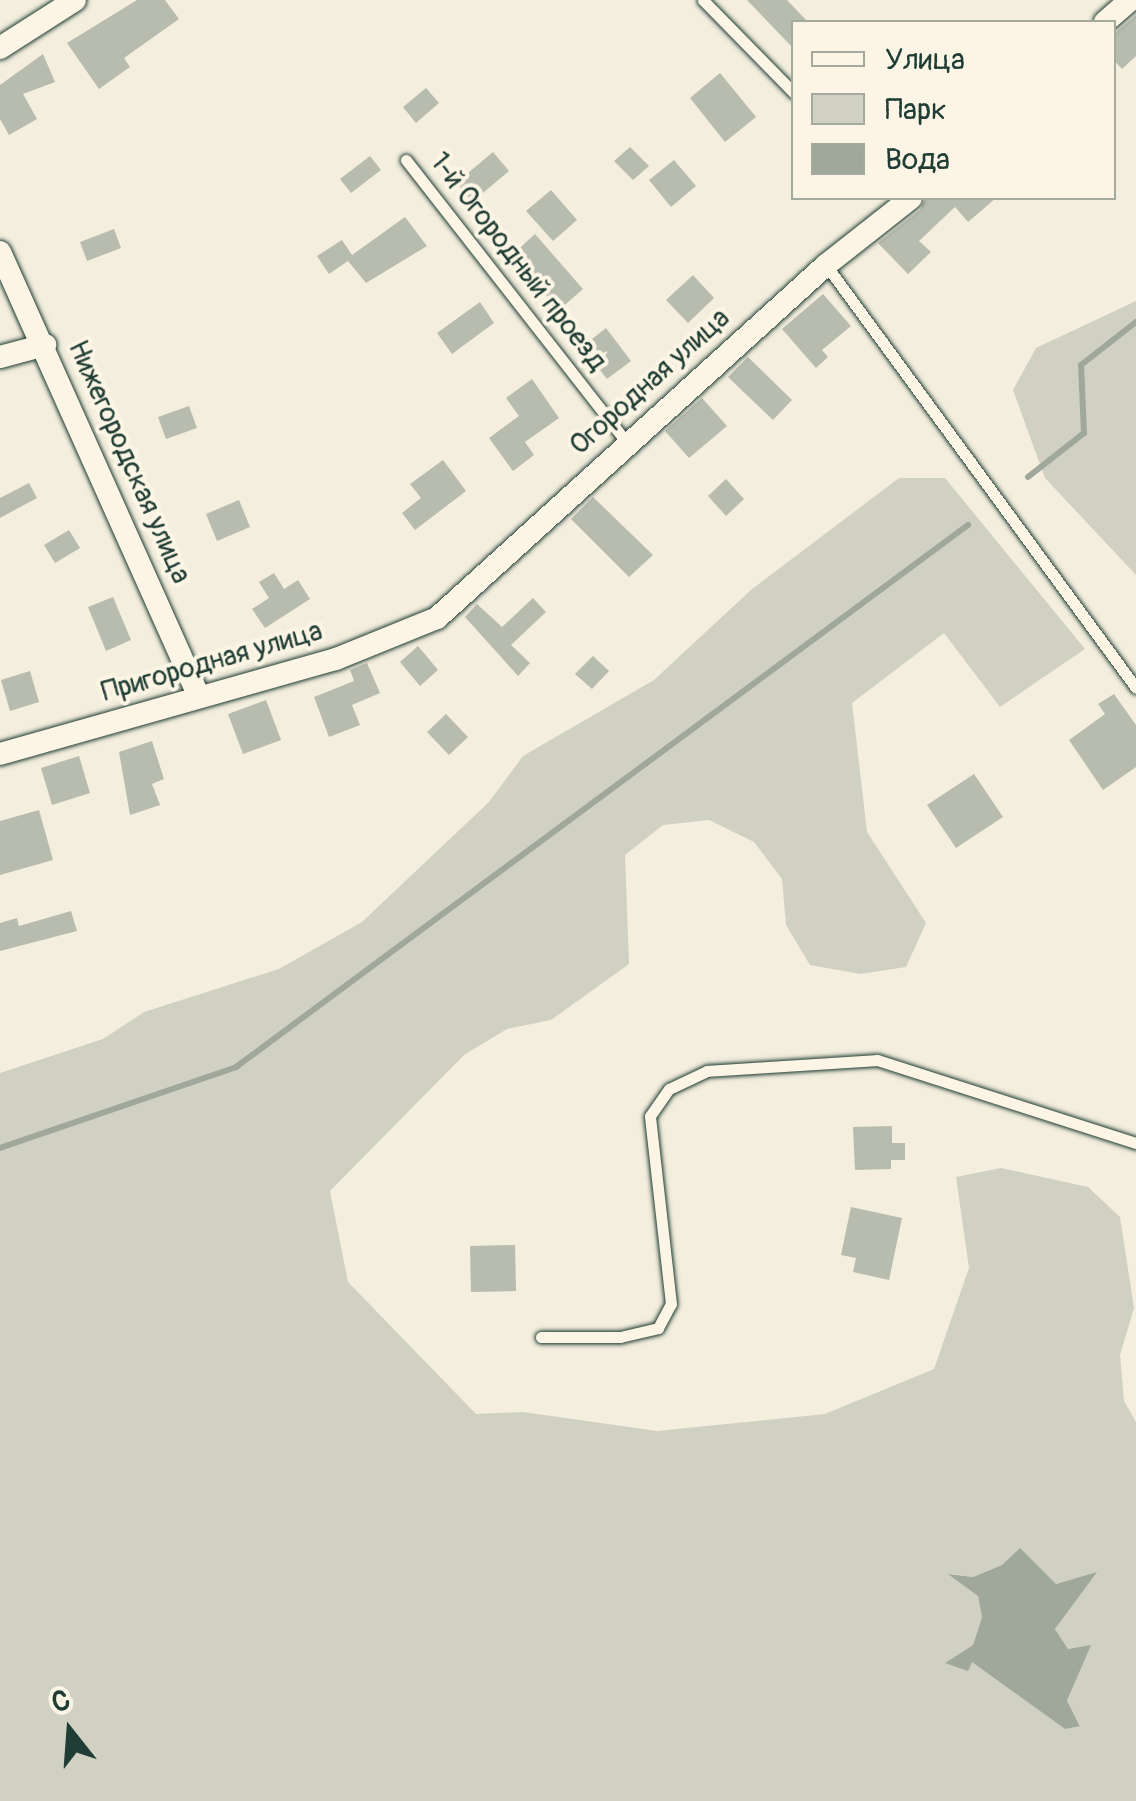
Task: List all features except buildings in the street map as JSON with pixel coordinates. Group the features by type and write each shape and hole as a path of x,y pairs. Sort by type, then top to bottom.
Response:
{"street":[{"path":"0,48 75,0"},
{"path":"1107,20 1130,0"},
{"name":"Огородная улица","path":"437,618 626,442 903,200"},
{"name":"Нижегородская улица","path":"0,252 200,697"},
{"path":"0,357 45,345"},
{"name":"Пригородная улица","path":"0,754 336,659 437,618"}],"lane":[{"path":"703,0 791,90"},
{"name":"1-й Огородный проезд","path":"406,160 626,442"},
{"path":"826,265 1136,688"},
{"path":"541,1337 620,1337 658,1328 671,1304 650,1116 670,1089 707,1071 877,1060 1136,1144"}],"green space":[{"path":"1136,301 1136,575 1045,478 1013,390 1036,348"},
{"path":"899,478 945,478 1085,649 1000,707 944,633 852,703 867,832 926,923 906,967 860,974 810,965 786,925 782,879 754,842 709,820 663,825 625,855 629,964 551,1020 507,1029 464,1055 330,1191 348,1282 476,1414 523,1412 657,1431 825,1414 934,1369 969,1268 956,1177 1001,1168 1088,1187 1120,1217 1134,1308 1120,1355 1124,1401 1136,1422 1136,1801 0,1801 0,1073 103,1039 144,1012 279,969 362,922 489,802 523,756 654,680 752,589","holes":["1002,1565 1034,1565 1056,1584 1095,1573 1055,1629 1068,1649 1090,1646 1067,1702 1080,1725 1065,1729 971,1661 947,1662 973,1645 982,1617 978,1596 951,1574 973,1577"]}],"water":[{"path":"1020,1548 1056,1584 1097,1572 1055,1629 1068,1649 1091,1645 1067,1701 1080,1726 1065,1729 972,1662 968,1671 945,1663 973,1645 982,1617 978,1596 948,1574 973,1577 1002,1565"}],"waterway":[{"path":"1028,477 1084,433 1081,365 1136,322"},
{"path":"0,1148 236,1067 968,525"}]}
